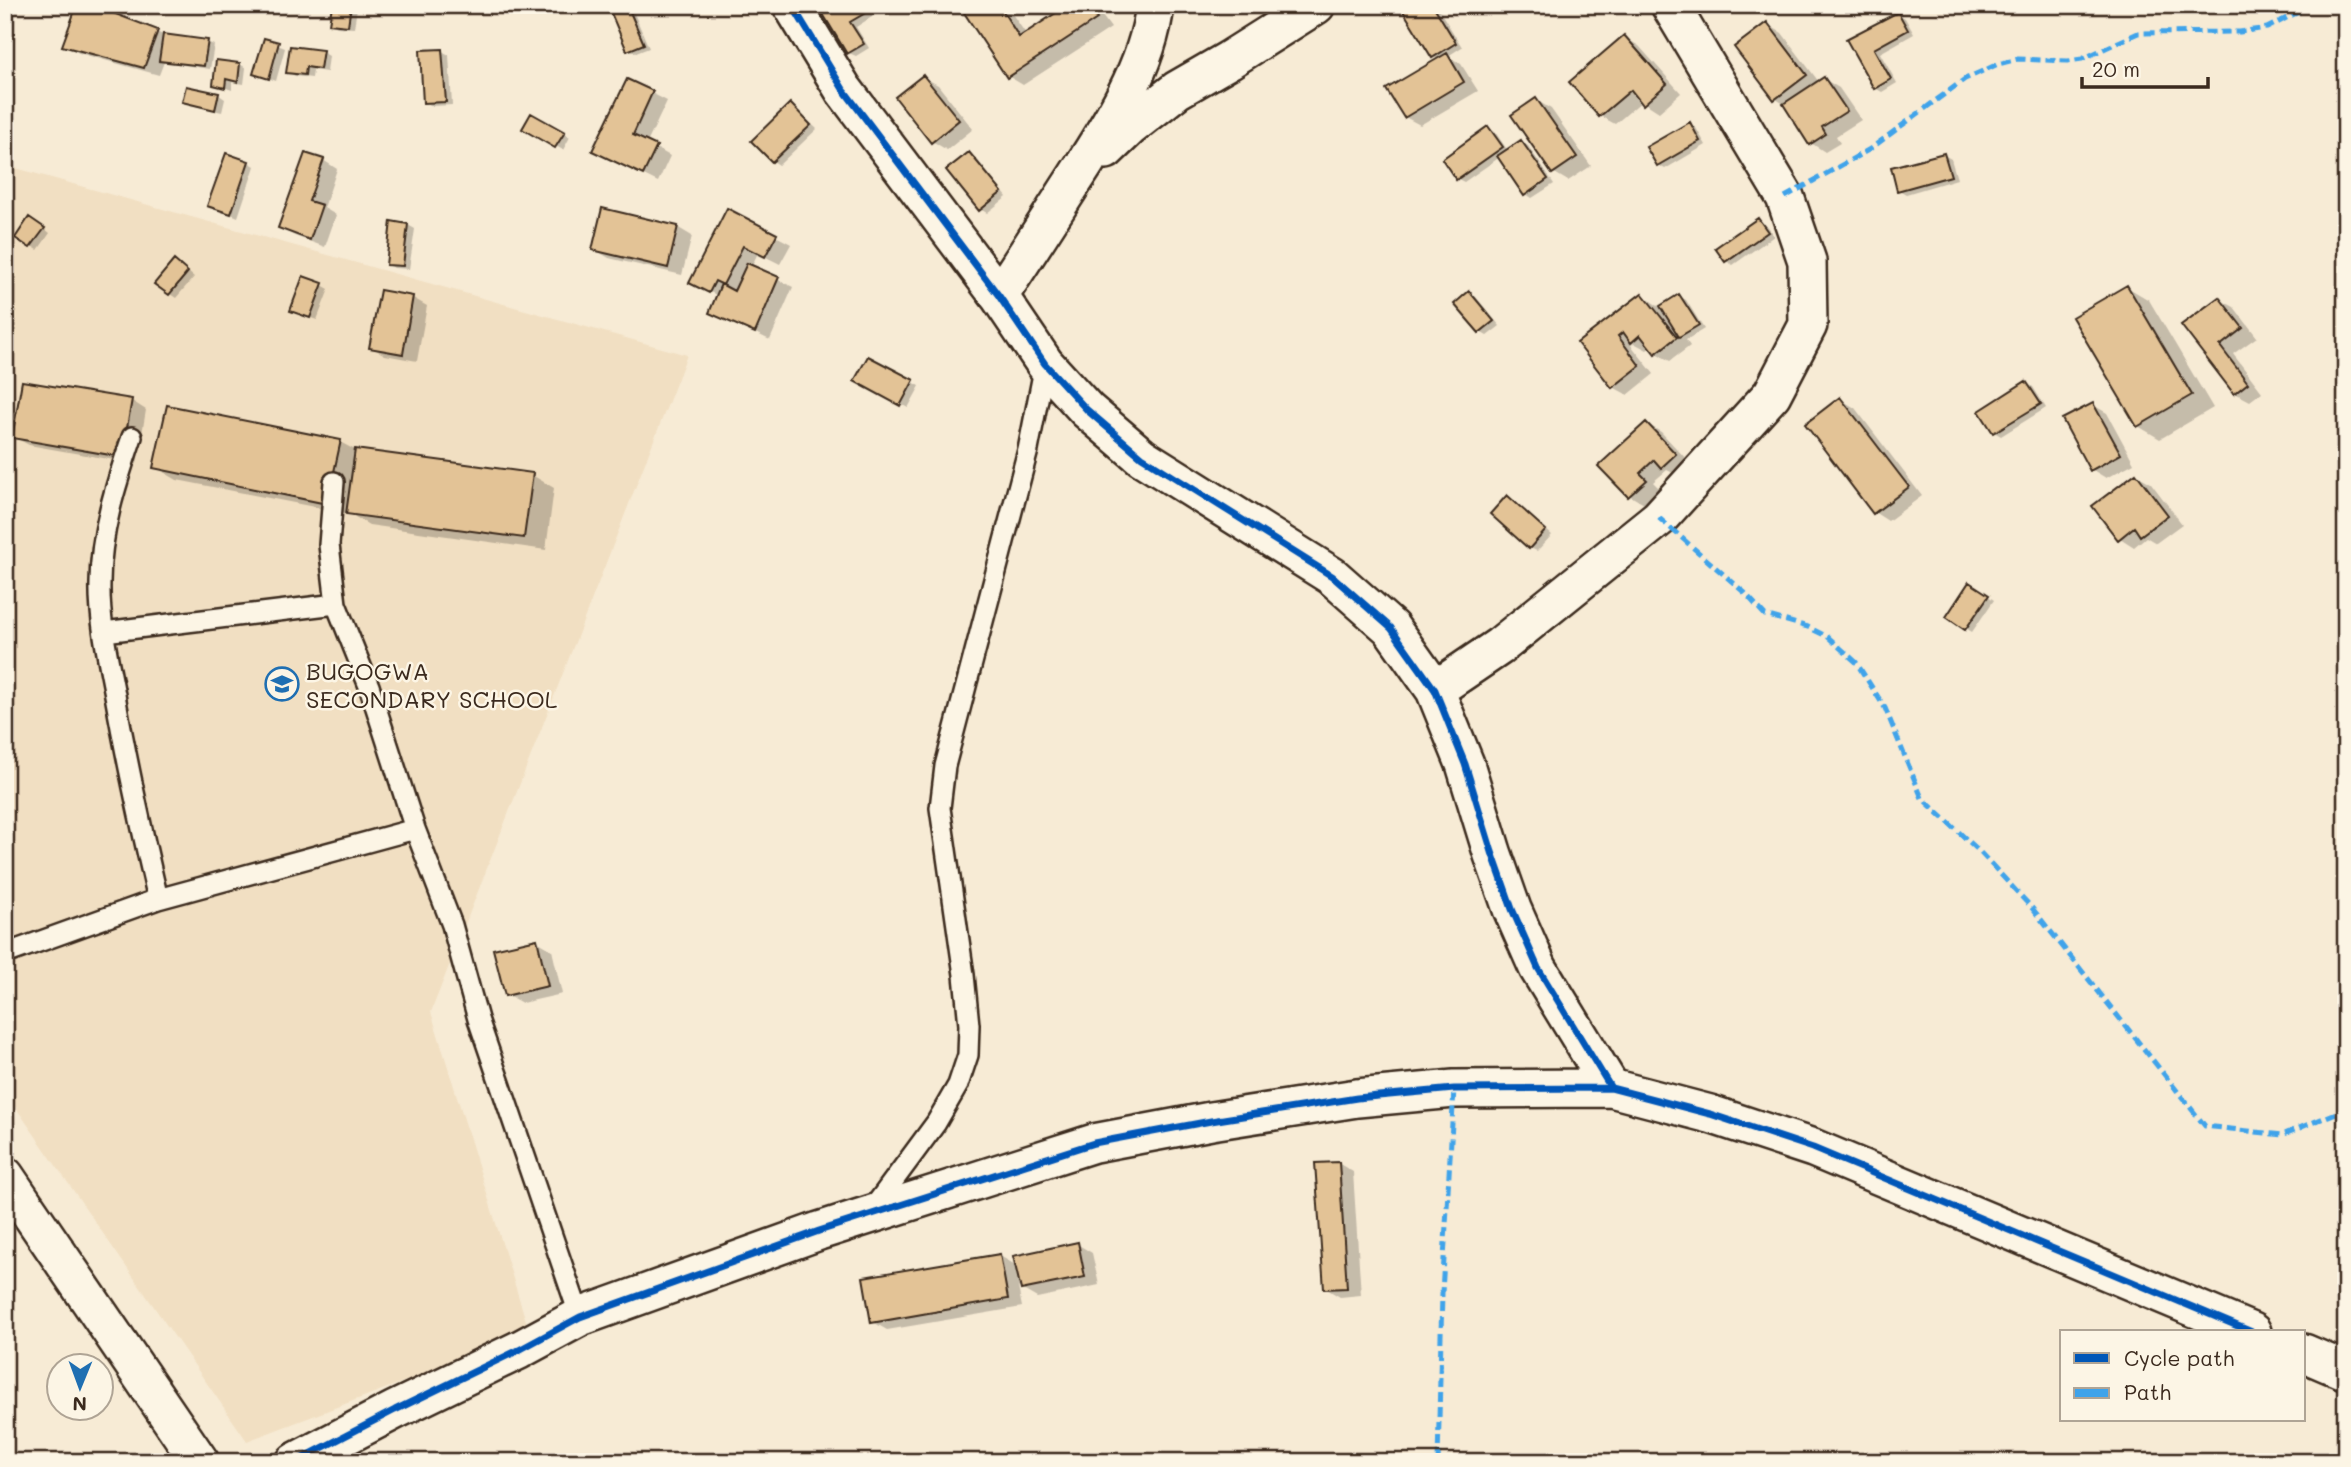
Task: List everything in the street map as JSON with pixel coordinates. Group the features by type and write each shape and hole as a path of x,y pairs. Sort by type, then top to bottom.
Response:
{"street":[{"path":"792,5 843,89 999,296 1045,364 1087,410 1142,457 1332,576 1391,628 1435,690 1465,764 1512,909 1533,956 1611,1088"},
{"path":"999,296 1105,132 1138,68 1152,29 1155,5"},
{"path":"1074,180 1130,127 1177,90 1229,61 1316,5"},
{"path":"1435,690 1500,646 1659,518 1772,394 1808,325 1807,261 1785,197 1670,5"},
{"path":"295,1462 580,1317 869,1215 1094,1143 1357,1098 1454,1089 1611,1088 1710,1114 1813,1148 2247,1330"},
{"path":"5,1177 200,1462"},
{"path":"2306,1354 2346,1371"}],"lane":[{"path":"869,1215 936,1123 958,1085 968,1055 969,1025 964,975 940,808 945,766 1028,450 1045,364"},
{"path":"132,437 116,484 104,538 100,583 104,632 137,813 158,899"},
{"path":"334,482 329,545 336,604 369,686 415,829 452,925 482,1032 580,1317"},
{"path":"104,632 336,604"},
{"path":"5,954 158,899 415,829"}],"shaded area":[{"name":"BUGOGWA SECONDARY SCHOOL","path":"5,165 687,355 431,1012 530,1334 247,1441 5,1092"}],"building":[{"path":"77,5 92,5 158,30 144,68 62,46"},
{"path":"332,5 351,5 348,26 329,24"},
{"path":"627,5 644,44 627,51 608,6"},
{"path":"838,5 870,5 872,9 850,22 864,44 847,54 823,14"},
{"path":"959,5 999,5 1019,37 1068,5 1088,5 1097,19 1007,78"},
{"path":"1433,5 1456,43 1432,58 1400,6"},
{"path":"1898,12 1908,30 1874,49 1891,79 1874,89 1846,39"},
{"path":"1767,22 1807,75 1774,100 1734,47"},
{"path":"163,34 208,40 204,66 159,61"},
{"path":"1624,35 1667,84 1643,105 1631,90 1599,117 1569,82"},
{"path":"264,38 279,42 269,79 253,74"},
{"path":"290,46 323,50 320,69 306,67 305,75 286,73"},
{"path":"442,49 446,102 423,103 420,50"},
{"path":"1447,53 1464,82 1404,118 1386,89"},
{"path":"216,60 240,63 238,82 226,79 225,88 213,85"},
{"path":"923,75 959,120 931,143 895,97"},
{"path":"1824,77 1847,111 1822,127 1826,134 1809,145 1783,104"},
{"path":"627,79 653,91 633,135 657,146 643,175 592,151"},
{"path":"186,86 219,93 215,110 182,102"},
{"path":"1536,98 1577,157 1552,174 1511,115"},
{"path":"790,103 811,125 772,162 751,141"},
{"path":"531,113 565,132 555,148 522,129"},
{"path":"1690,122 1700,141 1657,166 1646,147"},
{"path":"1488,126 1503,147 1456,180 1442,159"},
{"path":"1521,140 1548,179 1524,196 1497,156"},
{"path":"969,152 1002,192 979,211 946,170"},
{"path":"226,153 249,161 231,214 207,206"},
{"path":"305,153 324,159 309,201 322,205 310,240 278,228"},
{"path":"1944,153 1951,176 1897,191 1891,167"},
{"path":"602,208 678,226 668,268 592,250"},
{"path":"727,208 777,234 765,257 743,246 723,285 715,281 709,293 689,283"},
{"path":"29,217 45,228 30,248 15,238"},
{"path":"1758,218 1768,232 1725,262 1715,248"},
{"path":"391,221 408,224 403,266 386,265"},
{"path":"174,260 188,272 169,295 154,284"},
{"path":"747,263 779,277 755,333 709,313 721,284 734,291"},
{"path":"303,276 323,283 310,318 290,311"},
{"path":"2127,285 2192,395 2137,427 2072,317"},
{"path":"380,290 413,296 403,354 369,348"},
{"path":"1469,291 1494,321 1479,333 1454,304"},
{"path":"1642,293 1677,337 1655,354 1640,335 1631,343 1623,332 1618,336 1640,366 1612,388 1577,343"},
{"path":"1679,294 1699,325 1679,337 1660,306"},
{"path":"2219,297 2243,328 2220,346 2248,383 2234,394 2181,325"},
{"path":"868,356 914,380 900,406 854,381"},
{"path":"22,381 132,399 122,457 12,438"},
{"path":"2026,381 2041,404 1993,433 1979,411"},
{"path":"1840,397 1909,487 1873,514 1805,424"},
{"path":"2093,403 2121,454 2090,471 2062,419"},
{"path":"167,405 341,440 327,504 153,468"},
{"path":"1646,422 1676,454 1661,468 1654,460 1640,473 1647,480 1628,497 1598,466"},
{"path":"355,449 533,473 524,538 346,514"},
{"path":"2136,473 2168,515 2140,536 2134,527 2118,540 2092,506"},
{"path":"1507,495 1546,530 1529,549 1490,514"},
{"path":"1969,582 1989,595 1965,630 1946,617"},
{"path":"537,939 548,986 505,996 493,949"},
{"path":"1339,1162 1347,1288 1324,1289 1315,1163"},
{"path":"1078,1242 1085,1277 1021,1290 1013,1256"},
{"path":"1000,1254 1008,1299 871,1323 863,1277"}],"marked path":[{"path":"1785,197 1870,149 1965,79 1998,64 2018,59 2082,59 2138,33 2240,32 2267,28 2312,5"},
{"path":"1659,518 1745,593 1765,615 1808,627 1828,637 1856,662 1885,708 1922,798 1977,849 2032,908 2205,1126 2282,1135 2346,1109"},
{"path":"1438,1462 1442,1293 1454,1089"}],"cycle path":[{"path":"792,5 843,89 999,296 1045,364 1087,410 1142,457 1332,576 1391,628 1435,690 1465,764 1512,909 1538,968 1611,1088"},
{"path":"295,1462 580,1317 819,1231 1094,1143 1357,1098 1454,1089 1611,1088 1710,1114 1813,1148 2247,1330"}],"place":[{"name":"BUGOGWA SECONDARY SCHOOL","path":"282,684"}]}
